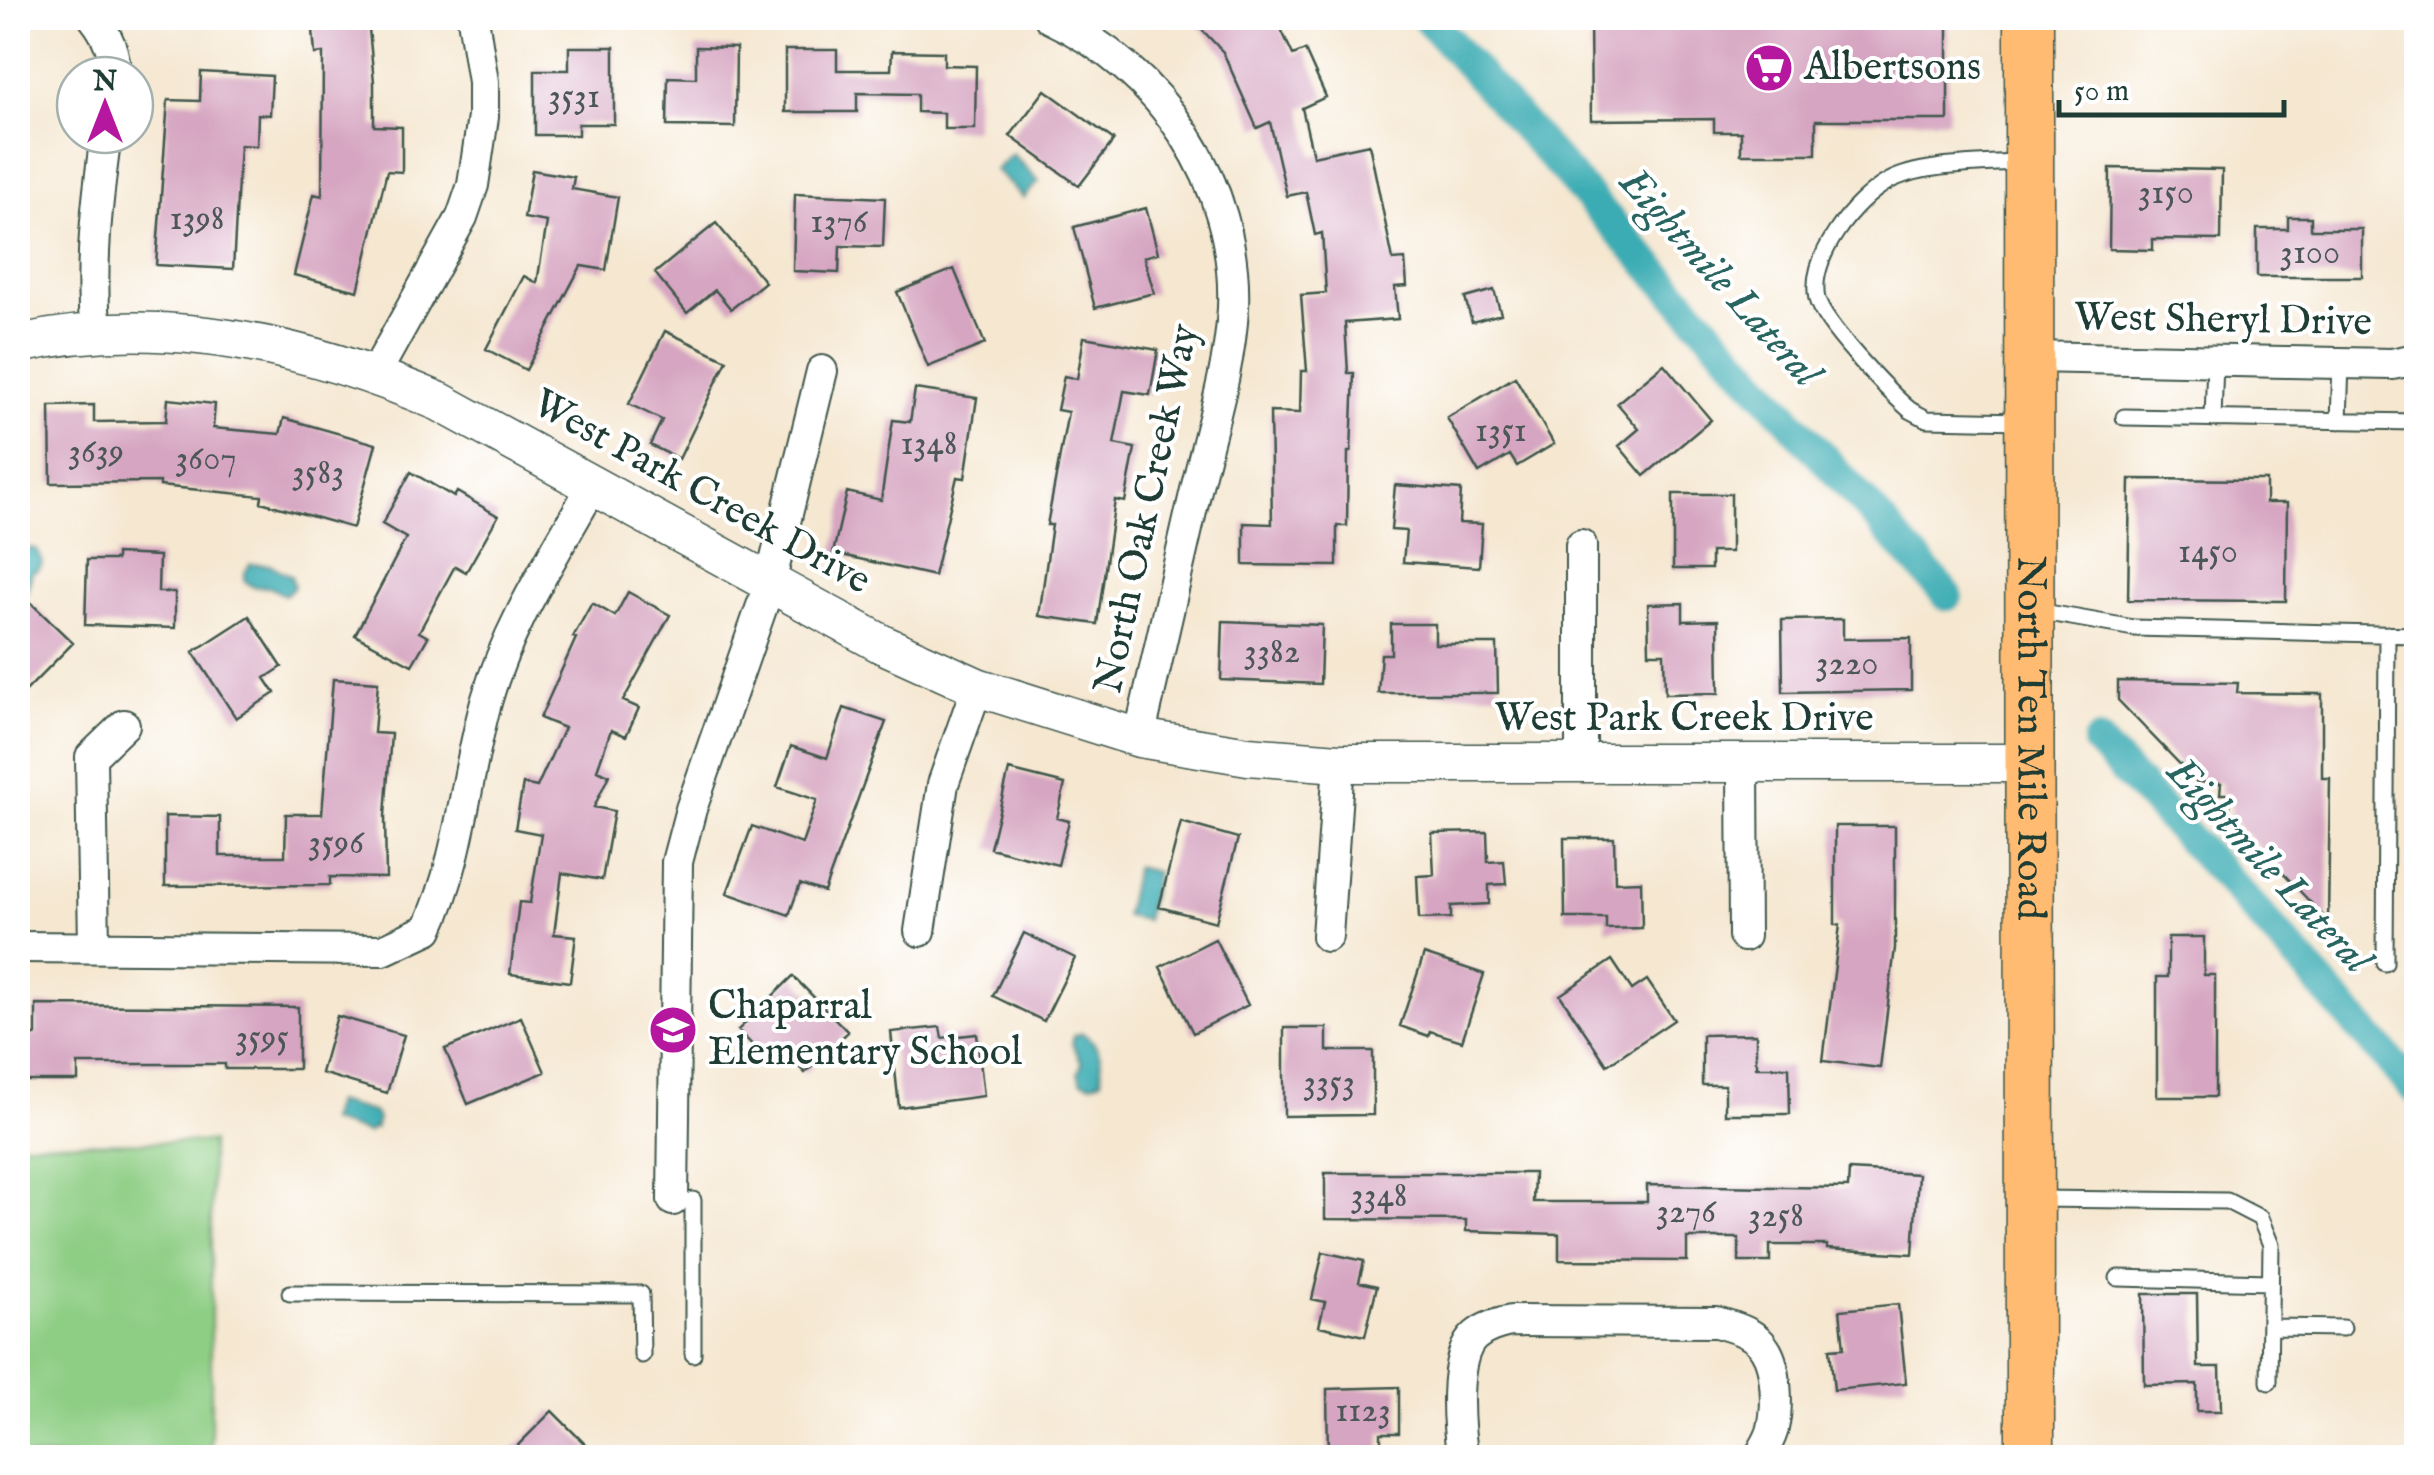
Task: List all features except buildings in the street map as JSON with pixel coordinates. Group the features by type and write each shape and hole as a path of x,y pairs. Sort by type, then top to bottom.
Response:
{"main road":[{"name":"North Ten Mile Road","path":"2029,18 2030,1458"}],"street":[{"path":"94,18 105,32 112,55"},
{"path":"375,374 462,217 472,185 483,117 483,82 473,18"},
{"name":"North Oak Creek Way","path":"1050,18 1103,47 1132,71 1181,128 1215,194 1225,231 1233,305 1230,342 1139,738"},
{"path":"96,334 92,291 103,155"},
{"name":"West Park Creek Drive","path":"18,344 96,334 168,333 238,340 307,353 375,374 440,402 882,644 977,687 1139,738 1248,756 1339,763 2030,764"},
{"name":"West Sheryl Drive","path":"2028,357 2341,364 2392,364 2416,359"},
{"path":"683,1200 676,862 770,583 822,372"},
{"path":"18,947 384,950 428,929 446,890 479,732 498,666 593,485"},
{"path":"1581,545 1581,764"},
{"path":"920,931 942,784 977,687"},
{"path":"94,948 92,757 124,724"},
{"path":"1326,936 1339,763"},
{"path":"1743,764 1744,936"},
{"path":"1463,1458 1463,1356 1472,1338 1490,1326 1511,1321 1716,1322 1756,1338 1766,1350 1773,1370 1774,1426 1759,1458"}],"lane":[{"path":"2028,161 1918,172 1889,181 1862,202 1831,240 1818,273 1817,300 1829,322 1910,410 1927,419 2028,421"},
{"path":"2213,419 2215,361"},
{"path":"2339,421 2341,364"},
{"path":"2124,417 2416,422"},
{"path":"2028,609 2134,628 2416,635 2416,604"},
{"path":"2384,963 2387,634"},
{"path":"2030,1199 2226,1201 2260,1218 2271,1245 2269,1382"},
{"path":"683,1200 693,1354"},
{"path":"2118,1278 2270,1282"},
{"path":"290,1293 641,1294 642,1356"},
{"path":"2270,1327 2343,1328"}],"green space":[{"path":"211,1142 211,1457 18,1457 18,1143"}],"water":[{"path":"1012,154 1039,181 1023,198 995,170"},
{"path":"30,548 37,550 43,562 32,572 27,592 18,600 18,558"},
{"path":"250,564 271,565 291,576 294,587 285,595 269,587 253,587 244,580"},
{"path":"1135,867 1156,872 1146,920 1125,916"},
{"path":"1082,1033 1093,1042 1101,1059 1101,1080 1091,1084 1081,1081 1078,1073 1082,1063 1072,1044 1074,1036"},
{"path":"335,1102 373,1112 378,1119 375,1129 368,1133 329,1122"}],"waterway":[{"name":"Eightmile Lateral","path":"1427,18 1947,595"},
{"name":"Eightmile Lateral","path":"2098,743 2231,883 2416,1090"}],"place":[{"name":"Albertsons","path":"1769,68"},
{"name":"Chaparral Elementary School","path":"673,1030"}]}
